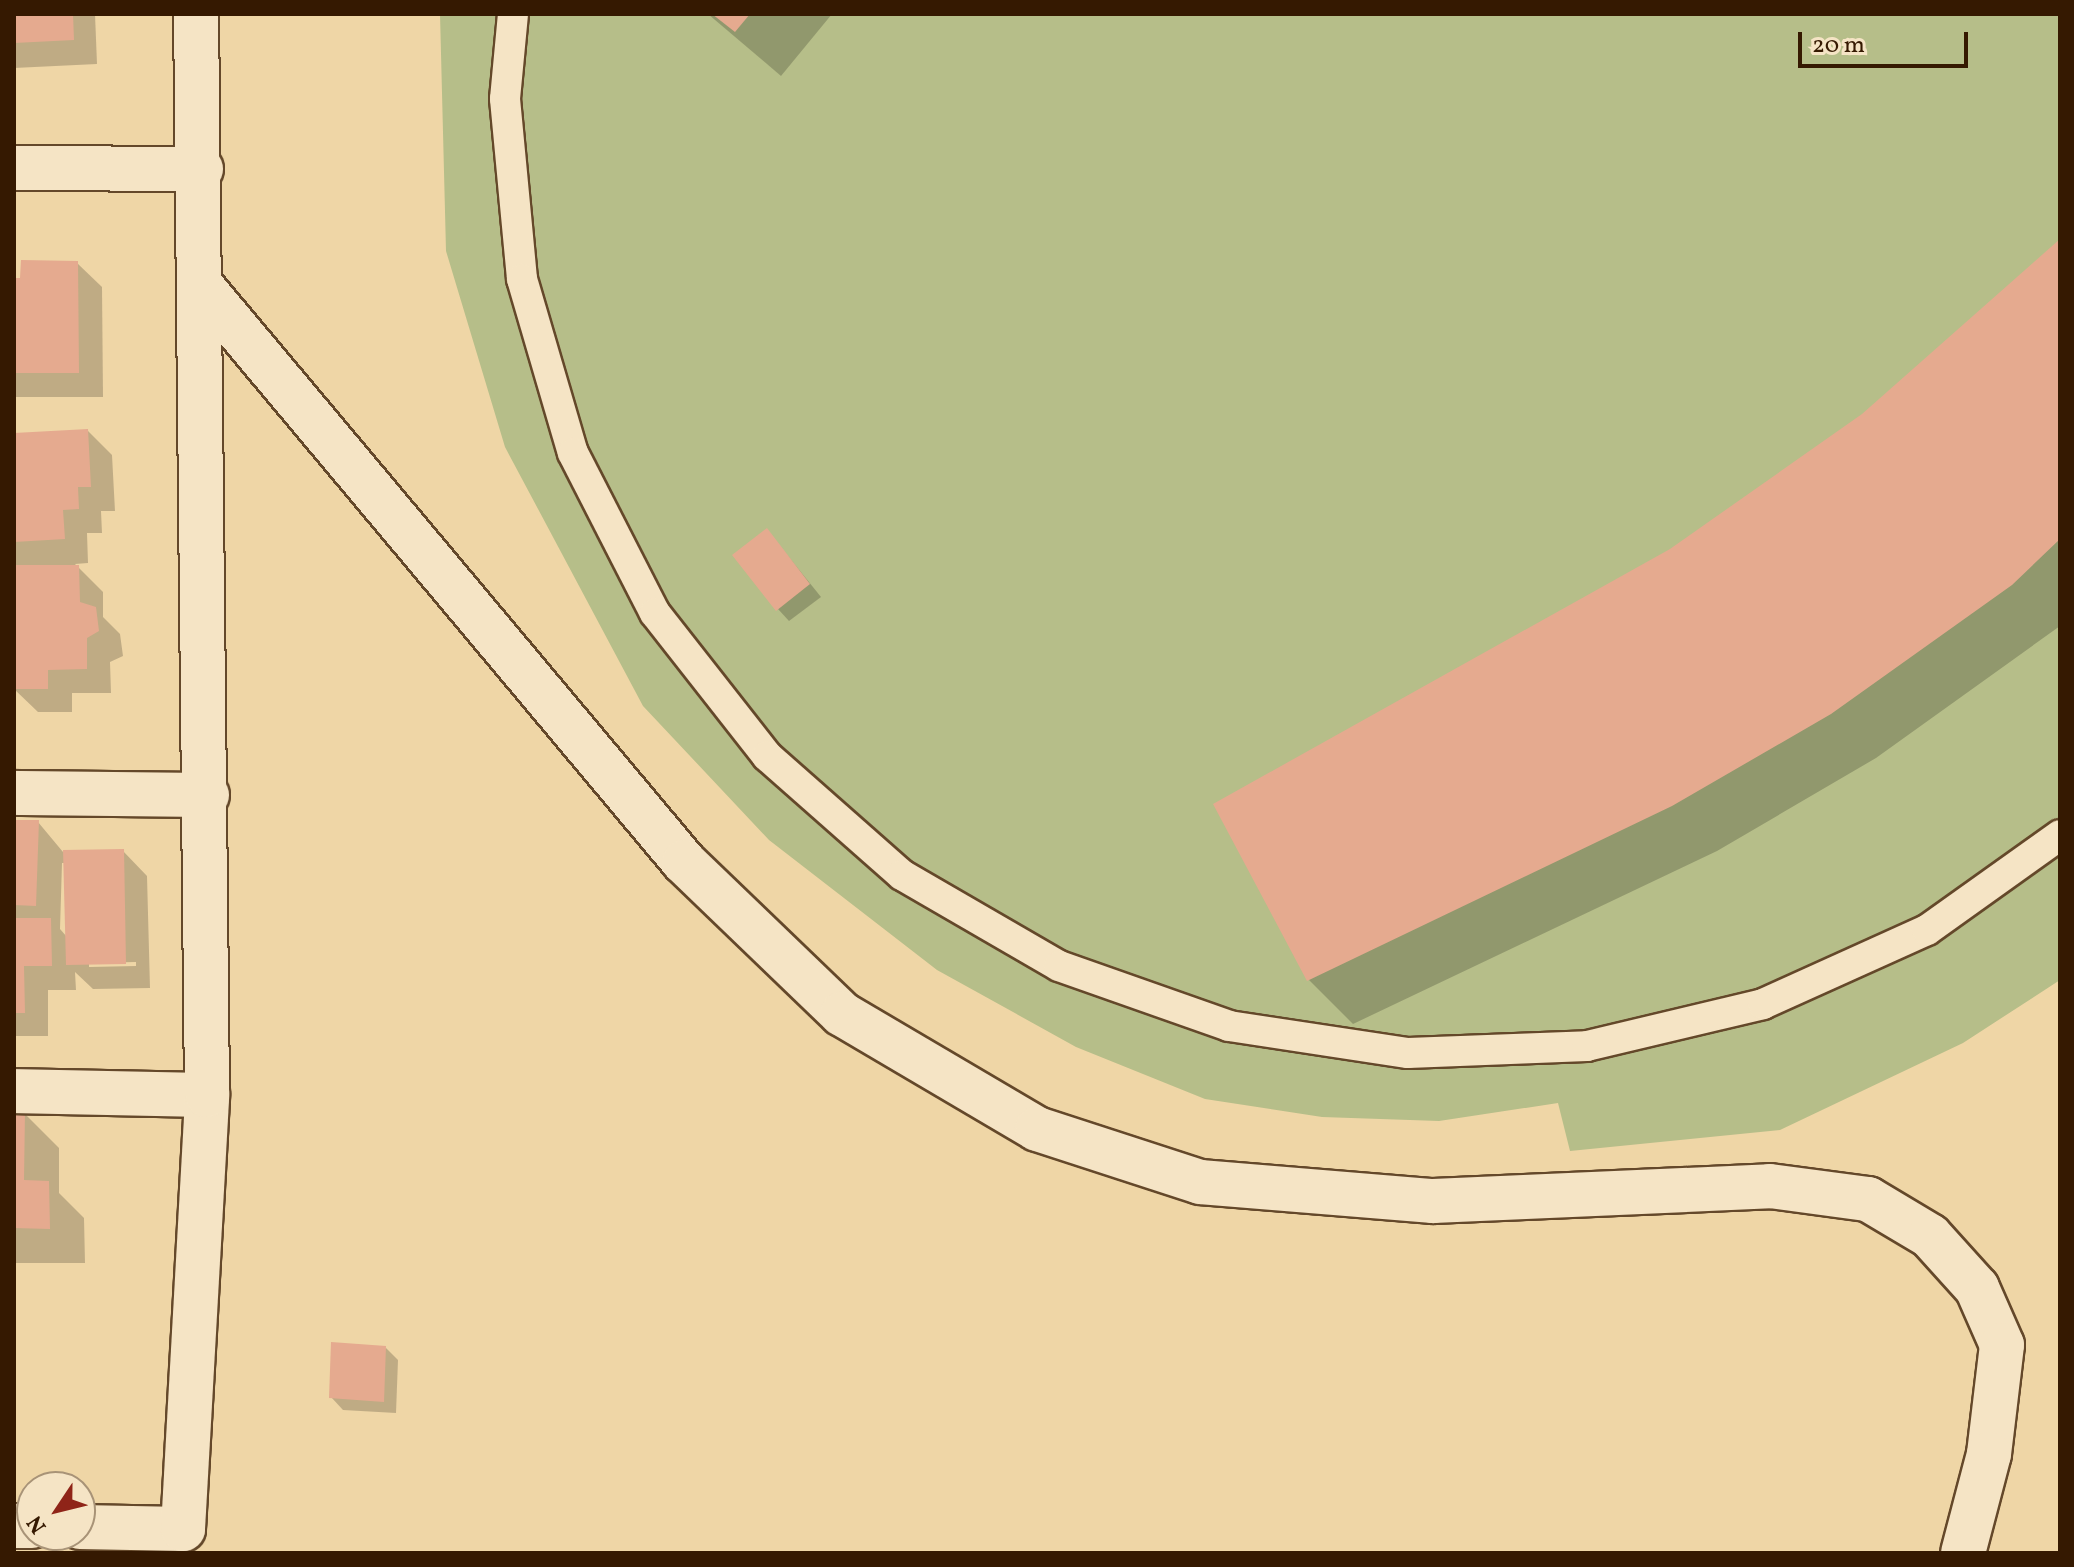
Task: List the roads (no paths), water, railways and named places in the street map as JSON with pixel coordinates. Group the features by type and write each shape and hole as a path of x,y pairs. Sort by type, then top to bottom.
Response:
{"street":[{"path":"96,1529 184,1541 207,1095 201,169 196,14"},
{"path":"14,168 201,169"},
{"path":"202,287 684,862 842,1014 1037,1129 1200,1182 1433,1201 1770,1186 1868,1199 1930,1236 1977,1288 2002,1345 1989,1454 1963,1553"},
{"path":"14,793 207,795"},
{"path":"14,1091 207,1095"}],"lane":[{"path":"513,14 505,99 522,279 573,453 655,613 778,766 902,875 1059,966 1258,1031 1408,1053 1587,1046 1763,1004 1900,943 2060,835"}]}
